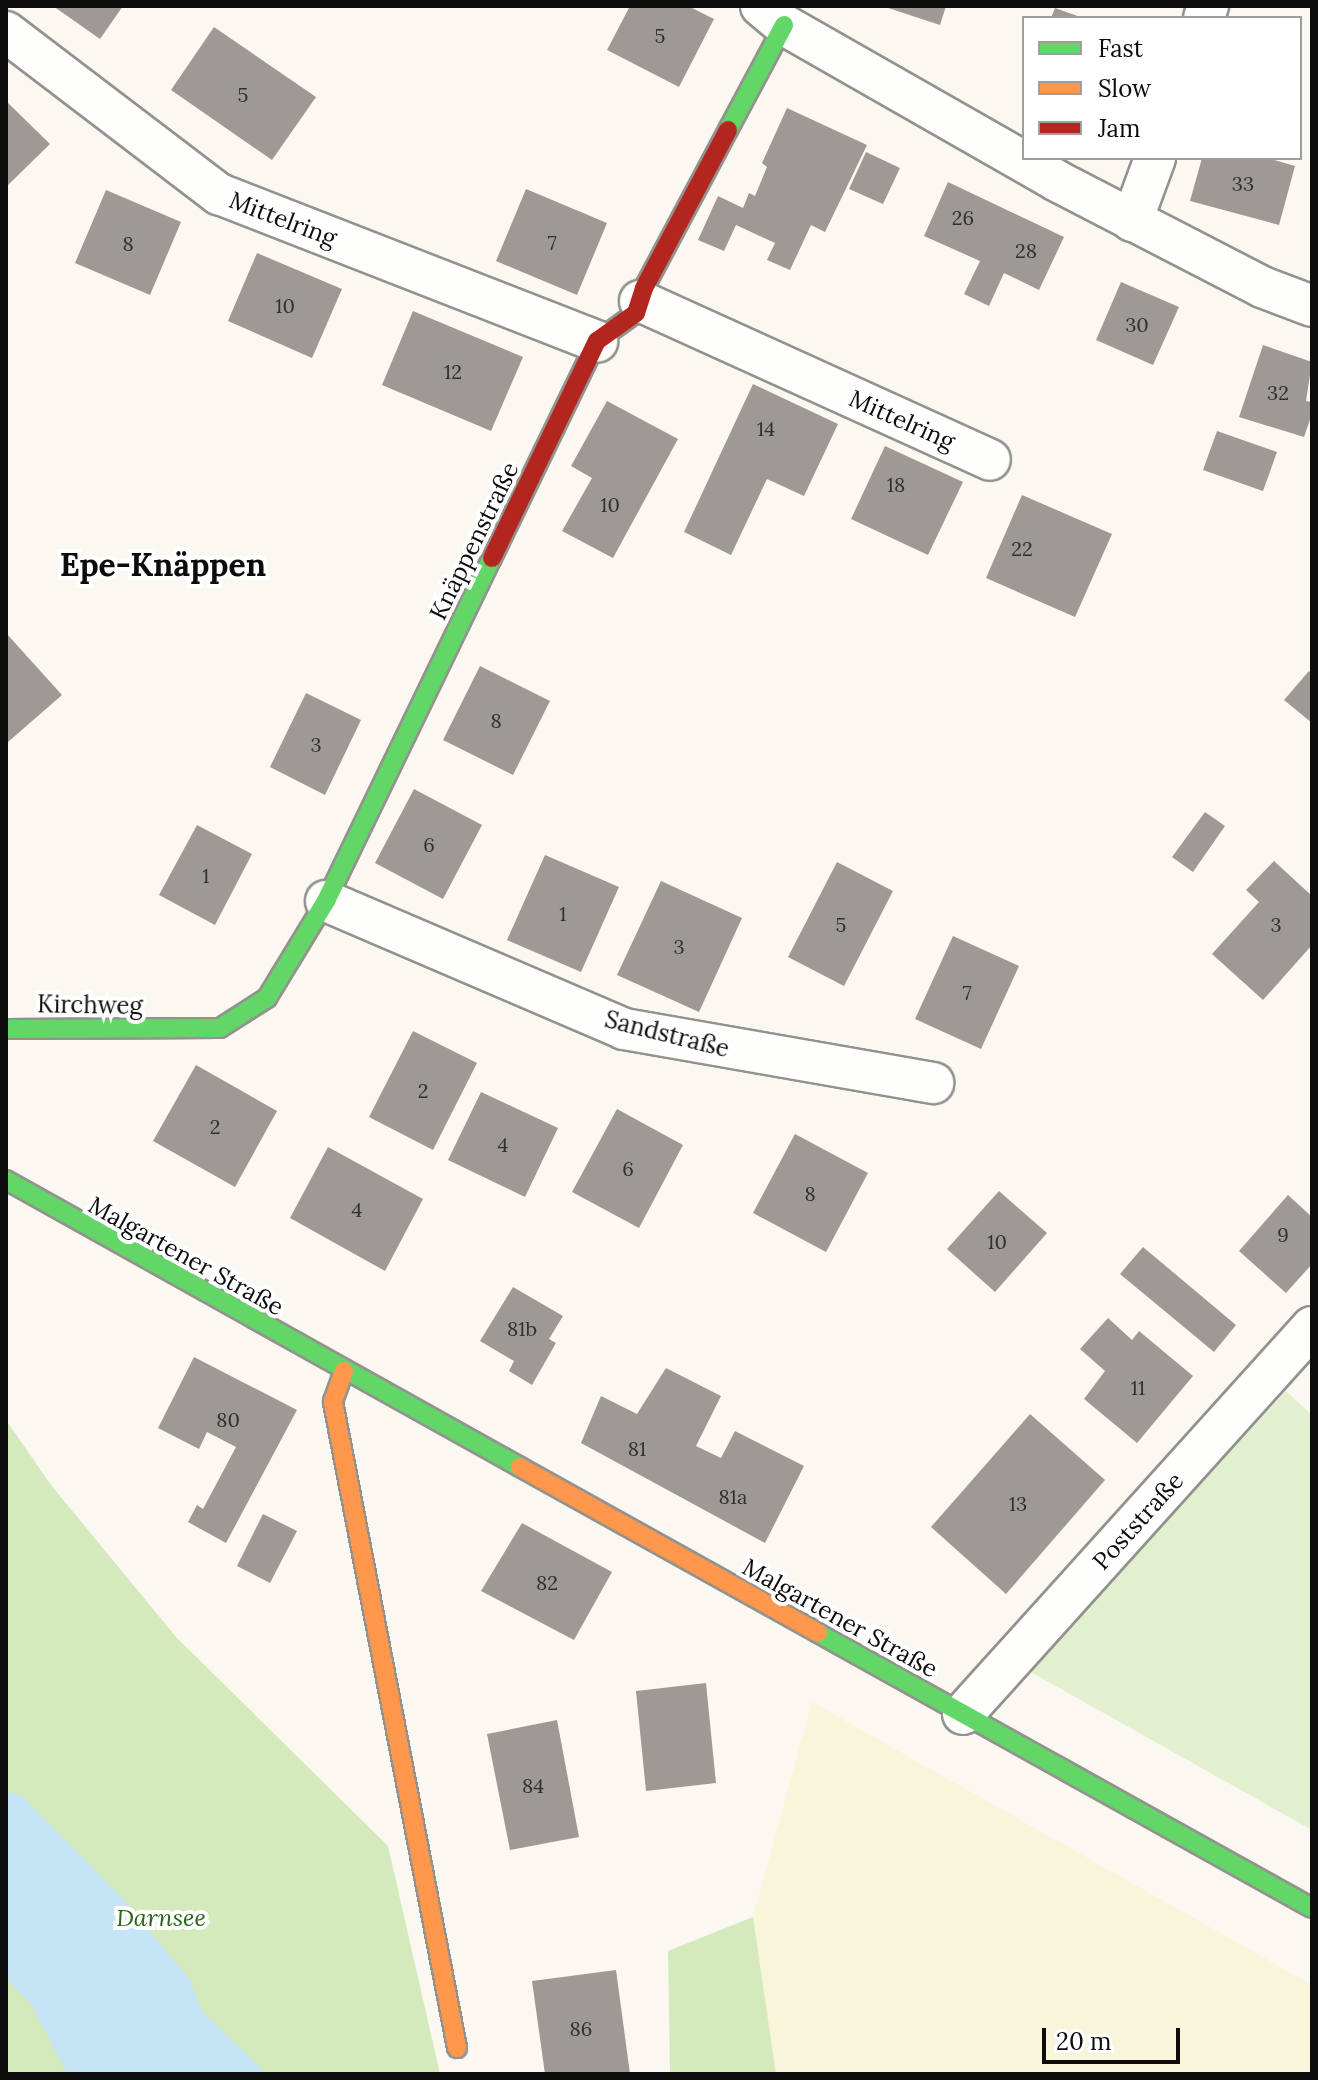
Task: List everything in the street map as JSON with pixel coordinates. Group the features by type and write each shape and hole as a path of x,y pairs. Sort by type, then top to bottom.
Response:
{"street":[{"path":"772,15 1022,158"},
{"name":"Knäppenstraße","path":"172,1031 220,1028 267,998 326,901 597,341 636,313 772,15"},
{"name":"Mittelring","path":"6,32 219,194 597,341"},
{"path":"1025,160 1132,221 1312,306"},
{"path":"1132,221 1154,160"},
{"name":"Mittelring","path":"640,301 990,460"},
{"name":"Sandstraße","path":"326,901 624,1029 933,1083"},
{"name":"Kirchweg","path":"6,1029 172,1031"},
{"name":"Malgartener Straße","path":"6,1180 1312,1908"},
{"name":"Poststraße","path":"963,1714 1312,1327"},
{"path":"344,1371 333,1402 457,2048"}],"shaded area":[{"path":"812,1702 1312,1985 1312,2074 776,2074 753,1917"}],"green space":[{"path":"1286,1391 1312,1415 1312,1830 1029,1671"},
{"name":"Darnsee","path":"6,1420 51,1485 176,1637 388,1846 440,2074 6,2074"},
{"path":"753,1917 776,2074 670,2074 668,1951"}],"water":[{"path":"6,1791 22,1796 128,1904 190,1980 202,2011 267,2074 67,2073 31,2004 6,1978"}],"building":[{"path":"53,6 123,6 100,39"},
{"path":"630,6 688,6 714,19 679,87 607,50"},
{"path":"882,6 946,6 940,25"},
{"path":"1055,8 1077,16 1052,16"},
{"path":"214,27 316,97 272,160 171,90"},
{"path":"6,101 50,144 6,187"},
{"path":"787,108 867,145 825,232 811,225 790,270 767,260 775,243 736,225 724,251 698,240 718,196 743,208 749,193 755,196 767,167 762,163"},
{"path":"866,152 900,168 883,204 849,189"},
{"path":"1201,160 1274,160 1295,166 1279,225 1190,201"},
{"path":"948,182 1064,237 1039,290 1004,273 989,306 964,294 980,261 924,236"},
{"path":"526,189 607,223 577,295 496,261"},
{"path":"106,190 181,222 150,295 75,263"},
{"path":"257,253 342,289 312,358 228,321"},
{"path":"1121,282 1179,307 1153,365 1096,340"},
{"path":"413,311 523,357 491,431 382,385"},
{"path":"1263,345 1312,362 1306,401 1312,402 1312,414 1304,437 1239,417"},
{"path":"753,384 838,424 804,496 767,479 731,555 684,532"},
{"path":"607,401 678,439 613,558 562,531 592,478 571,466"},
{"path":"1217,431 1277,452 1263,491 1203,470"},
{"path":"885,446 963,482 928,555 851,519"},
{"path":"1022,495 1112,534 1075,617 986,578"},
{"path":"6,633 62,695 8,742 6,740"},
{"path":"480,666 550,701 513,775 443,740"},
{"path":"1309,671 1312,674 1312,723 1284,700"},
{"path":"306,693 361,720 325,795 270,767"},
{"path":"414,789 482,825 443,899 375,863"},
{"path":"1205,812 1225,826 1193,872 1172,857"},
{"path":"197,825 252,854 215,925 159,895"},
{"path":"545,855 619,887 581,972 507,940"},
{"path":"1274,861 1312,896 1312,945 1263,1000 1212,954 1259,902 1246,890"},
{"path":"837,862 893,891 844,986 788,957"},
{"path":"661,881 742,918 699,1012 617,975"},
{"path":"953,936 1019,966 981,1049 915,1019"},
{"path":"413,1031 477,1063 433,1150 369,1117"},
{"path":"196,1065 277,1111 235,1187 153,1141"},
{"path":"481,1092 558,1128 525,1197 448,1160"},
{"path":"617,1109 683,1145 639,1228 572,1192"},
{"path":"795,1134 868,1173 826,1252 753,1213"},
{"path":"328,1147 423,1199 385,1271 290,1218"},
{"path":"999,1191 1047,1233 995,1292 947,1249"},
{"path":"1288,1195 1312,1217 1312,1264 1286,1293 1239,1251"},
{"path":"1143,1247 1236,1325 1214,1352 1120,1274"},
{"path":"513,1287 563,1316 549,1339 556,1343 532,1385 509,1371 514,1361 480,1341"},
{"path":"1108,1318 1132,1340 1139,1331 1193,1376 1137,1443 1084,1399 1105,1371 1080,1349"},
{"path":"194,1357 297,1410 226,1543 188,1522 197,1505 203,1509 236,1447 207,1432 199,1449 158,1428"},
{"path":"666,1368 721,1396 696,1446 721,1458 735,1431 804,1466 765,1543 581,1443 601,1396 637,1414"},
{"path":"1030,1414 1105,1480 1006,1594 931,1527"},
{"path":"263,1514 297,1531 270,1583 237,1566"},
{"path":"522,1523 612,1572 574,1640 481,1591"},
{"path":"706,1683 716,1783 646,1791 636,1691"},
{"path":"557,1720 579,1837 510,1850 487,1734"},
{"path":"616,1970 630,2074 545,2074 532,1981"}],"traffic: fast":[{"path":"728,130 784,25"},
{"path":"6,1029 220,1028 267,998 326,901 492,558"},
{"path":"6,1180 520,1467"},
{"path":"818,1633 1312,1908"}],"traffic: slow":[{"path":"344,1371 333,1402 457,2048"},
{"path":"520,1467 818,1633"}],"traffic: jam":[{"path":"492,558 597,341 636,313 644,288 728,130"}],"district":[{"name":"Epe-Knäppen","path":"163,565"}]}
